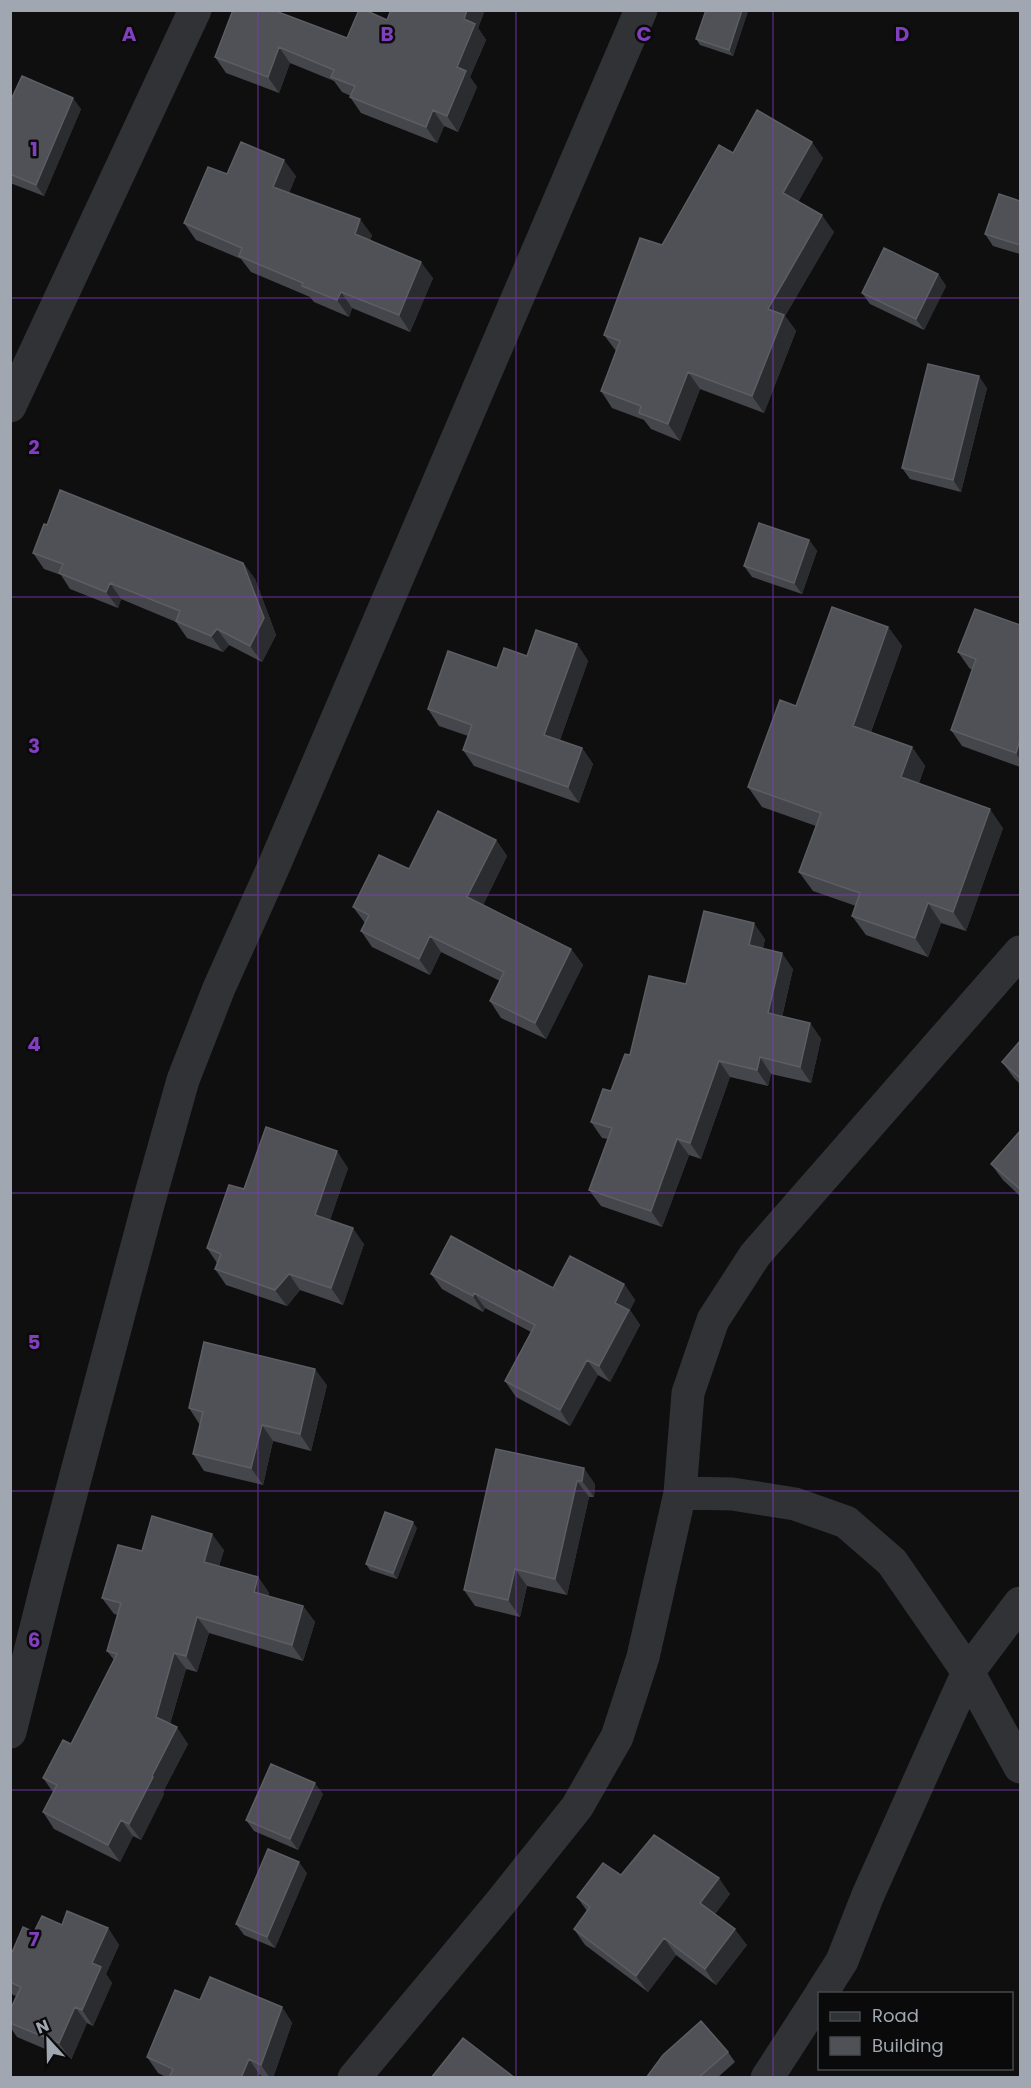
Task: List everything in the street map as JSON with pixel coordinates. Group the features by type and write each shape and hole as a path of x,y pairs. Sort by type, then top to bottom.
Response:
{"street":[{"path":"10,406 195,10"},
{"path":"10,1732 149,1201 183,1080 219,988 273,868 641,10"},
{"path":"354,2078 577,1807 617,1737 644,1658 680,1493 688,1393 713,1320 755,1255 1020,952"},
{"path":"680,1493 732,1494 795,1504 846,1522 892,1562 968,1672 1020,1767"},
{"path":"822,1992 842,1961 868,1895 968,1672 1020,1603"},
{"path":"767,2078 818,1998"}],"building":[{"path":"233,10 273,10 347,38 359,10 365,10 387,20 391,10 467,10 464,19 475,24 457,67 466,71 447,116 433,110 426,127 350,97 355,86 331,77 334,70 279,47 268,77 215,57"},
{"path":"706,10 742,10 729,50 696,39"},
{"path":"22,76 73,98 36,185 10,174 10,102"},
{"path":"757,110 812,142 783,193 822,215 768,309 784,315 752,396 688,372 668,424 639,413 641,406 601,391 620,341 604,335 640,238 662,245 719,145 733,153"},
{"path":"241,142 284,160 273,187 360,219 355,234 421,262 399,315 341,292 337,300 302,286 303,283 239,256 242,248 184,223 208,167 227,174"},
{"path":"999,194 1020,201 1020,245 985,234"},
{"path":"884,248 938,274 916,319 862,293"},
{"path":"928,364 979,376 953,480 902,468"},
{"path":"60,490 243,563 264,618 250,646 217,629 211,636 176,621 180,611 110,583 106,592 59,573 63,564 33,553 44,524 47,525"},
{"path":"759,523 809,540 794,583 744,566"},
{"path":"832,607 888,627 853,726 912,747 901,777 990,809 953,912 928,903 915,938 852,916 860,893 799,872 821,813 748,787 780,700 796,706"},
{"path":"975,609 1020,625 1020,740 1016,753 951,730 976,659 958,652"},
{"path":"536,630 577,644 544,735 582,748 568,787 463,750 472,725 428,709 448,651 497,668 504,648 527,656"},
{"path":"438,811 496,840 467,897 571,949 535,1023 490,1001 504,972 430,936 419,959 361,931 369,915 353,907 379,855 409,869"},
{"path":"704,911 754,923 749,945 782,953 768,1013 810,1023 800,1067 760,1057 757,1070 719,1061 690,1143 677,1139 651,1211 589,1190 612,1128 591,1122 603,1089 611,1091 625,1054 630,1055 649,976 686,984"},
{"path":"1020,1041 1020,1078 1002,1062"},
{"path":"266,1127 337,1151 315,1215 353,1228 331,1288 289,1274 275,1290 215,1269 221,1254 207,1248 229,1185 244,1189"},
{"path":"1020,1131 1020,1189 991,1164"},
{"path":"451,1236 517,1272 519,1270 553,1288 570,1256 624,1284 615,1303 629,1310 599,1366 587,1360 560,1410 505,1381 535,1325 474,1293 473,1296 431,1274"},
{"path":"204,1342 315,1369 300,1434 262,1425 251,1468 193,1454 203,1412 189,1408"},
{"path":"496,1449 584,1468 582,1481 577,1481 555,1579 515,1569 508,1600 464,1590"},
{"path":"385,1512 413,1522 393,1573 366,1564"},
{"path":"152,1516 212,1534 204,1562 258,1577 254,1592 303,1606 292,1645 197,1617 186,1656 174,1653 156,1717 177,1727 129,1824 121,1820 108,1845 43,1812 57,1785 43,1778 63,1740 71,1744 117,1654 107,1651 121,1603 102,1598 118,1545 142,1551"},
{"path":"271,1764 315,1783 290,1839 246,1820"},
{"path":"654,1835 719,1878 700,1903 735,1929 705,1969 664,1938 636,1976 574,1929 590,1907 577,1897 603,1863 621,1875"},
{"path":"268,1849 299,1862 267,1937 236,1924"},
{"path":"67,1911 108,1928 92,1963 101,1967 82,2010 75,2007 59,2043 10,2023 10,2010 21,1987 10,1982 10,1957 23,1927 34,1932 42,1916 62,1925"},
{"path":"210,1977 282,2007 261,2065 249,2059 241,2078 169,2078 173,2069 147,2057 175,1990 200,2000"},
{"path":"701,2021 728,2052 698,2078 646,2078 663,2055"},
{"path":"463,2038 515,2078 431,2078"}]}
